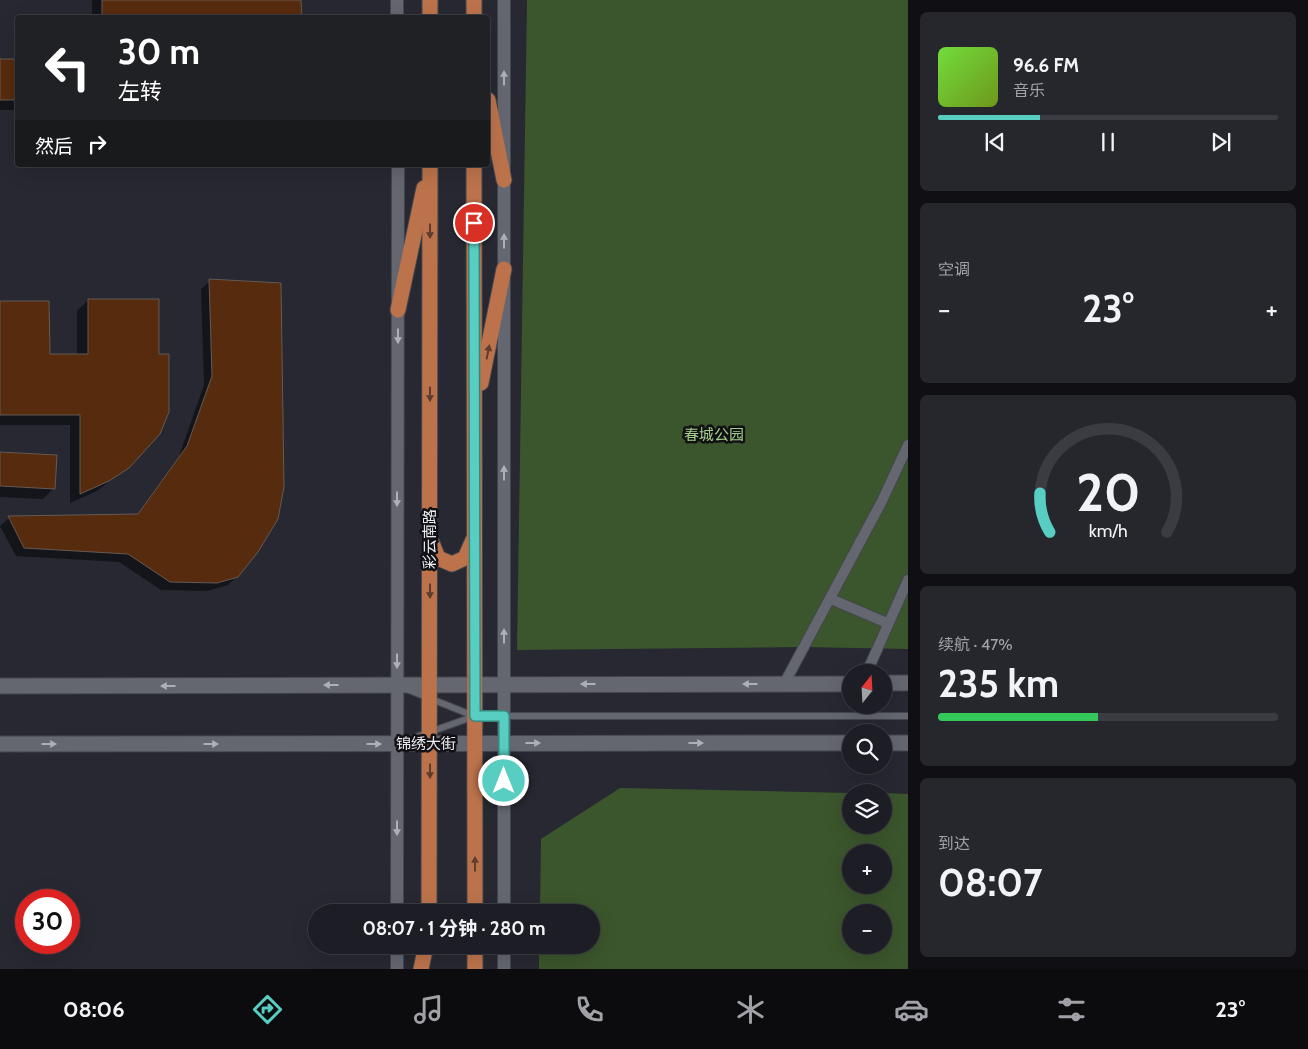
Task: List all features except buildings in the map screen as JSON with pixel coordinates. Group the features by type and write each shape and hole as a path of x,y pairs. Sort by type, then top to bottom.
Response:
{"main road":[{"path":"430,0 430,15"},
{"path":"474,0 474,15"},
{"path":"490,110 504,180"},
{"path":"398,310 429,167"},
{"name":"彩云南路","path":"429,167 429,904"},
{"path":"474,167 475,904"},
{"path":"475,416 504,269"},
{"path":"430,534 438,558 452,564 465,558 475,536"},
{"path":"892,684 908,683"},
{"path":"0,686 397,685 430,692 475,685 842,684"},
{"name":"锦绣大街","path":"0,744 397,744 430,738 474,744 842,743"},
{"path":"892,743 908,743"},
{"path":"421,969 425,954"},
{"path":"428,954 429,969"},
{"path":"475,954 475,969"}],"street":[{"path":"397,0 397,15"},
{"path":"504,0 504,904"},
{"path":"397,904 398,167"},
{"path":"784,684 882,501 908,445"},
{"path":"870,664 887,623 908,580"},
{"path":"831,598 887,623"},
{"path":"397,954 397,969"},
{"path":"504,954 504,969"}],"lane":[{"path":"430,692 475,716"},
{"path":"430,738 475,716 908,716"}],"green space":[{"name":"春城公园","path":"527,0 908,0 908,649 803,647 517,650"},
{"path":"620,788 842,793 842,834 892,834 892,793 908,794 908,969 539,969 539,954 600,954 600,904 540,904 541,839"}],"route":[{"path":"474,223 475,716 504,716 504,781"}]}
